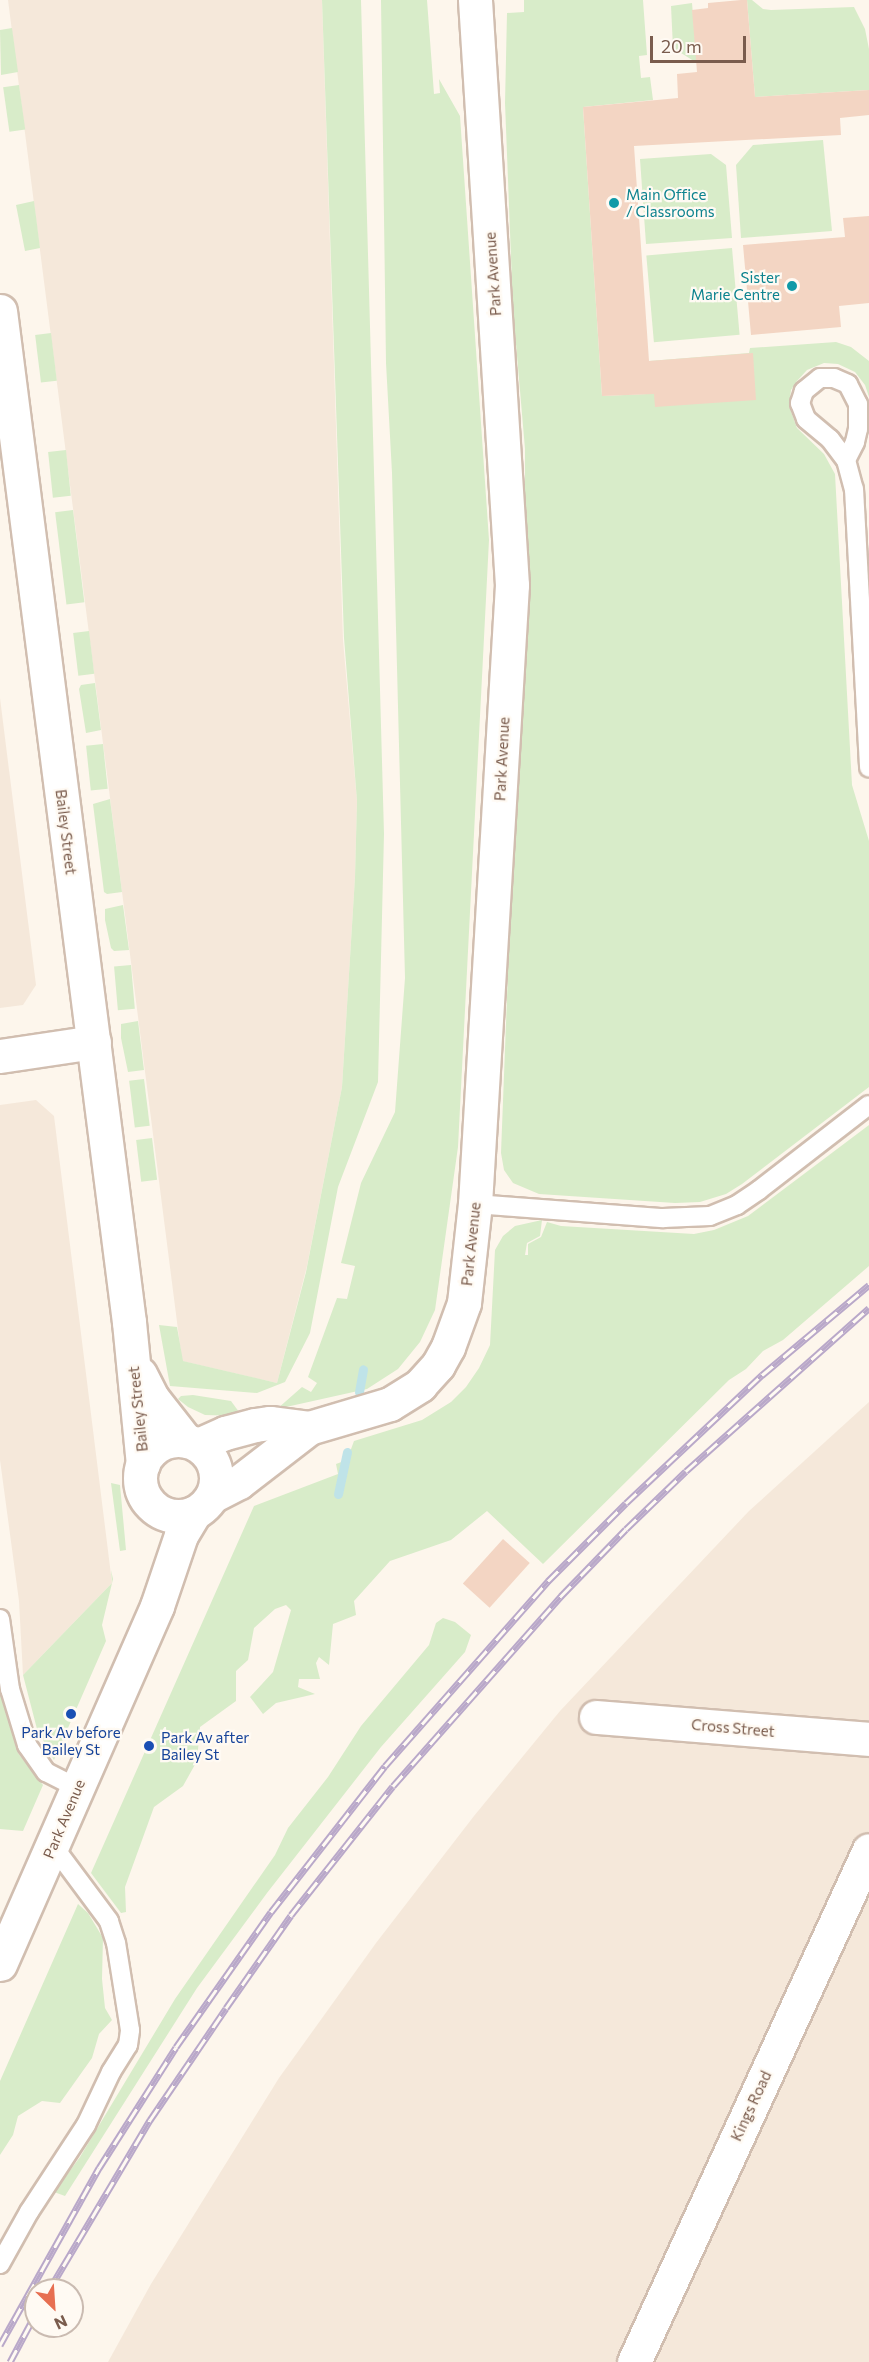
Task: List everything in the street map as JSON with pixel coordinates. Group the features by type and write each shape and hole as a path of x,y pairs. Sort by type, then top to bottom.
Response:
{"main road":[{"name":"Park Avenue","path":"0,1964 157,1606 181,1535 203,1504 238,1482 309,1428 390,1404 420,1385 433,1372 448,1347 464,1303 475,1204 512,585 475,0"},
{"name":"Bailey Street","path":"0,311 94,1042 132,1353 143,1464"},
{"path":"0,1056 94,1042"},
{"name":"Bailey Street","path":"132,1353 143,1384 153,1399 192,1443"},
{"name":"Park Avenue","path":"192,1443 270,1423 309,1428"},
{"path":"164,1442 192,1443 211,1458 215,1467 215,1487 203,1504 169,1515 157,1510 147,1501 140,1477 143,1464 148,1455 164,1442"},
{"name":"Park Avenue","path":"157,1510 161,1556 157,1606"},
{"name":"Cross Street","path":"596,1717 869,1739"},
{"name":"Kings Road","path":"634,2362 869,1850"}],"lane":[{"path":"846,460 854,489 869,768"},
{"path":"475,1204 663,1218 711,1215 736,1205 759,1190 869,1105"},
{"path":"0,1619 10,1689 27,1745 46,1772 78,1788"},
{"path":"0,2264 29,2212 86,2125 111,2072 128,2045 130,2030 116,1943 109,1921 52,1846"}],"shaded area":[{"path":"8,0 322,0 343,640 357,801 355,877 342,1087 307,1266 277,1383 182,1361"},
{"path":"0,698 36,985 23,1005 0,1008"},
{"path":"36,1100 54,1116 112,1583 23,1675 19,1601 0,1460 0,1105"},
{"path":"869,1402 869,2362 108,2362 151,2284 279,2078 376,1943 474,1816 560,1711 749,1511"}],"green space":[{"path":"322,0 361,0 384,834 378,1082 338,1187 310,1333 285,1382 257,1393 170,1386 159,1325 177,1327 183,1361 277,1383 306,1272 342,1087 355,877 357,801 344,638"},
{"path":"381,0 427,0 434,94 440,93 439,79 460,116 489,540 458,1147 435,1310 420,1342 398,1369 367,1389 277,1409 302,1387 311,1392 317,1383 308,1377 337,1298 347,1299 355,1266 341,1263 361,1183 395,1112 405,978 392,473 386,363"},
{"path":"524,0 643,0 647,55 639,56 641,78 650,77 653,100 583,107 602,396 647,394 649,361 749,353 750,348 836,342 851,347 869,361 869,397 865,385 855,372 838,364 824,363 807,370 797,381 791,390 789,406 797,428 824,454 835,474 852,785 869,841 869,1087 742,1184 726,1194 700,1202 675,1203 539,1194 513,1183 504,1170 501,1153 525,531 525,449 513,309 505,103 507,13 524,12"},
{"path":"747,0 752,0 763,9 771,10 854,7 865,29 869,49 869,90 755,97"},
{"path":"692,3 697,63 673,48 671,6"},
{"path":"12,28 18,72 1,75 0,30"},
{"path":"19,85 25,130 9,132 3,87"},
{"path":"823,140 832,231 741,238 736,165 753,145"},
{"path":"711,154 726,165 732,238 646,244 640,159"},
{"path":"34,201 40,248 25,251 16,205"},
{"path":"732,248 740,335 654,342 646,255"},
{"path":"51,333 57,381 41,383 35,335"},
{"path":"66,450 71,496 53,498 48,452"},
{"path":"73,510 84,602 66,605 55,512"},
{"path":"89,631 94,674 78,676 73,633"},
{"path":"95,683 101,730 86,733 79,689 81,685"},
{"path":"103,744 108,789 91,791 86,746"},
{"path":"110,799 122,892 107,894 104,892 93,804"},
{"path":"123,905 129,950 114,951 111,948 105,920 105,909"},
{"path":"131,965 135,1009 118,1010 114,966"},
{"path":"138,1021 144,1070 128,1072 121,1038 121,1024"},
{"path":"144,1079 150,1126 135,1127 129,1081"},
{"path":"869,1125 869,1266 783,1340 763,1351 746,1369 729,1380 543,1564 487,1511 451,1540 390,1561 354,1601 356,1615 333,1624 329,1665 319,1657 316,1663 320,1679 299,1679 298,1687 315,1694 276,1703 263,1714 250,1697 273,1672 291,1610 286,1605 275,1609 254,1628 248,1660 236,1671 236,1701 200,1727 197,1761 183,1786 154,1807 125,1887 126,1912 121,1913 91,1873 254,1506 338,1474 336,1464 347,1460 354,1441 422,1420 451,1402 466,1387 479,1368 490,1345 495,1250 503,1236 515,1226 542,1220 540,1236 527,1243 525,1255 528,1255 528,1244 541,1237 547,1222 561,1226 694,1234 714,1230 748,1216"},
{"path":"152,1138 157,1180 141,1182 136,1140"},
{"path":"193,1395 231,1401 242,1416 205,1415 178,1399 181,1396"},
{"path":"111,1483 120,1485 126,1550 120,1551"},
{"path":"111,1570 113,1579 102,1625 106,1641 54,1760 37,1729 23,1675 112,1583"},
{"path":"443,1618 455,1622 471,1635 465,1652 381,1747 267,1893 197,1988 65,2196 54,2192 80,2157 175,1999 275,1855 288,1828 328,1777 361,1726 429,1645 436,1623"},
{"path":"0,1694 18,1753 43,1785 23,1831 0,1829"},
{"path":"78,1904 88,1913 103,1938 102,1979 105,2008 112,2020 99,2034 92,2058 60,2103 42,2101 18,2116 13,2135 0,2155 0,2081"}],"building":[{"name":"Main Office / Classrooms","path":"747,0 755,97 869,90 869,115 840,118 841,135 634,146 649,361 753,353 756,400 655,407 654,394 602,396 583,107 678,98 677,74 697,72 692,10 708,8 708,3"},
{"name":"Sister Marie Centre","path":"869,216 869,303 839,306 841,327 751,335 743,245 845,237 843,218"},
{"path":"503,1539 530,1563 490,1608 463,1584"}],"waterway":[{"path":"359,1392 363,1369"},
{"path":"338,1494 347,1452"}],"railway":[{"path":"0,2345 99,2168 176,2047 271,1912 385,1766 548,1581 626,1503 762,1375 869,1285"},
{"path":"56,2278 150,2120 226,2008 291,1915 393,1786 561,1596 626,1529 686,1471 869,1308"},
{"path":"10,2362 24,2336"}],"place":[{"name":"Main Office / Classrooms","path":"614,203"},
{"name":"Sister Marie Centre","path":"792,286"},
{"name":"Park Av before Bailey St","path":"71,1714"},
{"name":"Park Av after Bailey St","path":"149,1746"}]}
